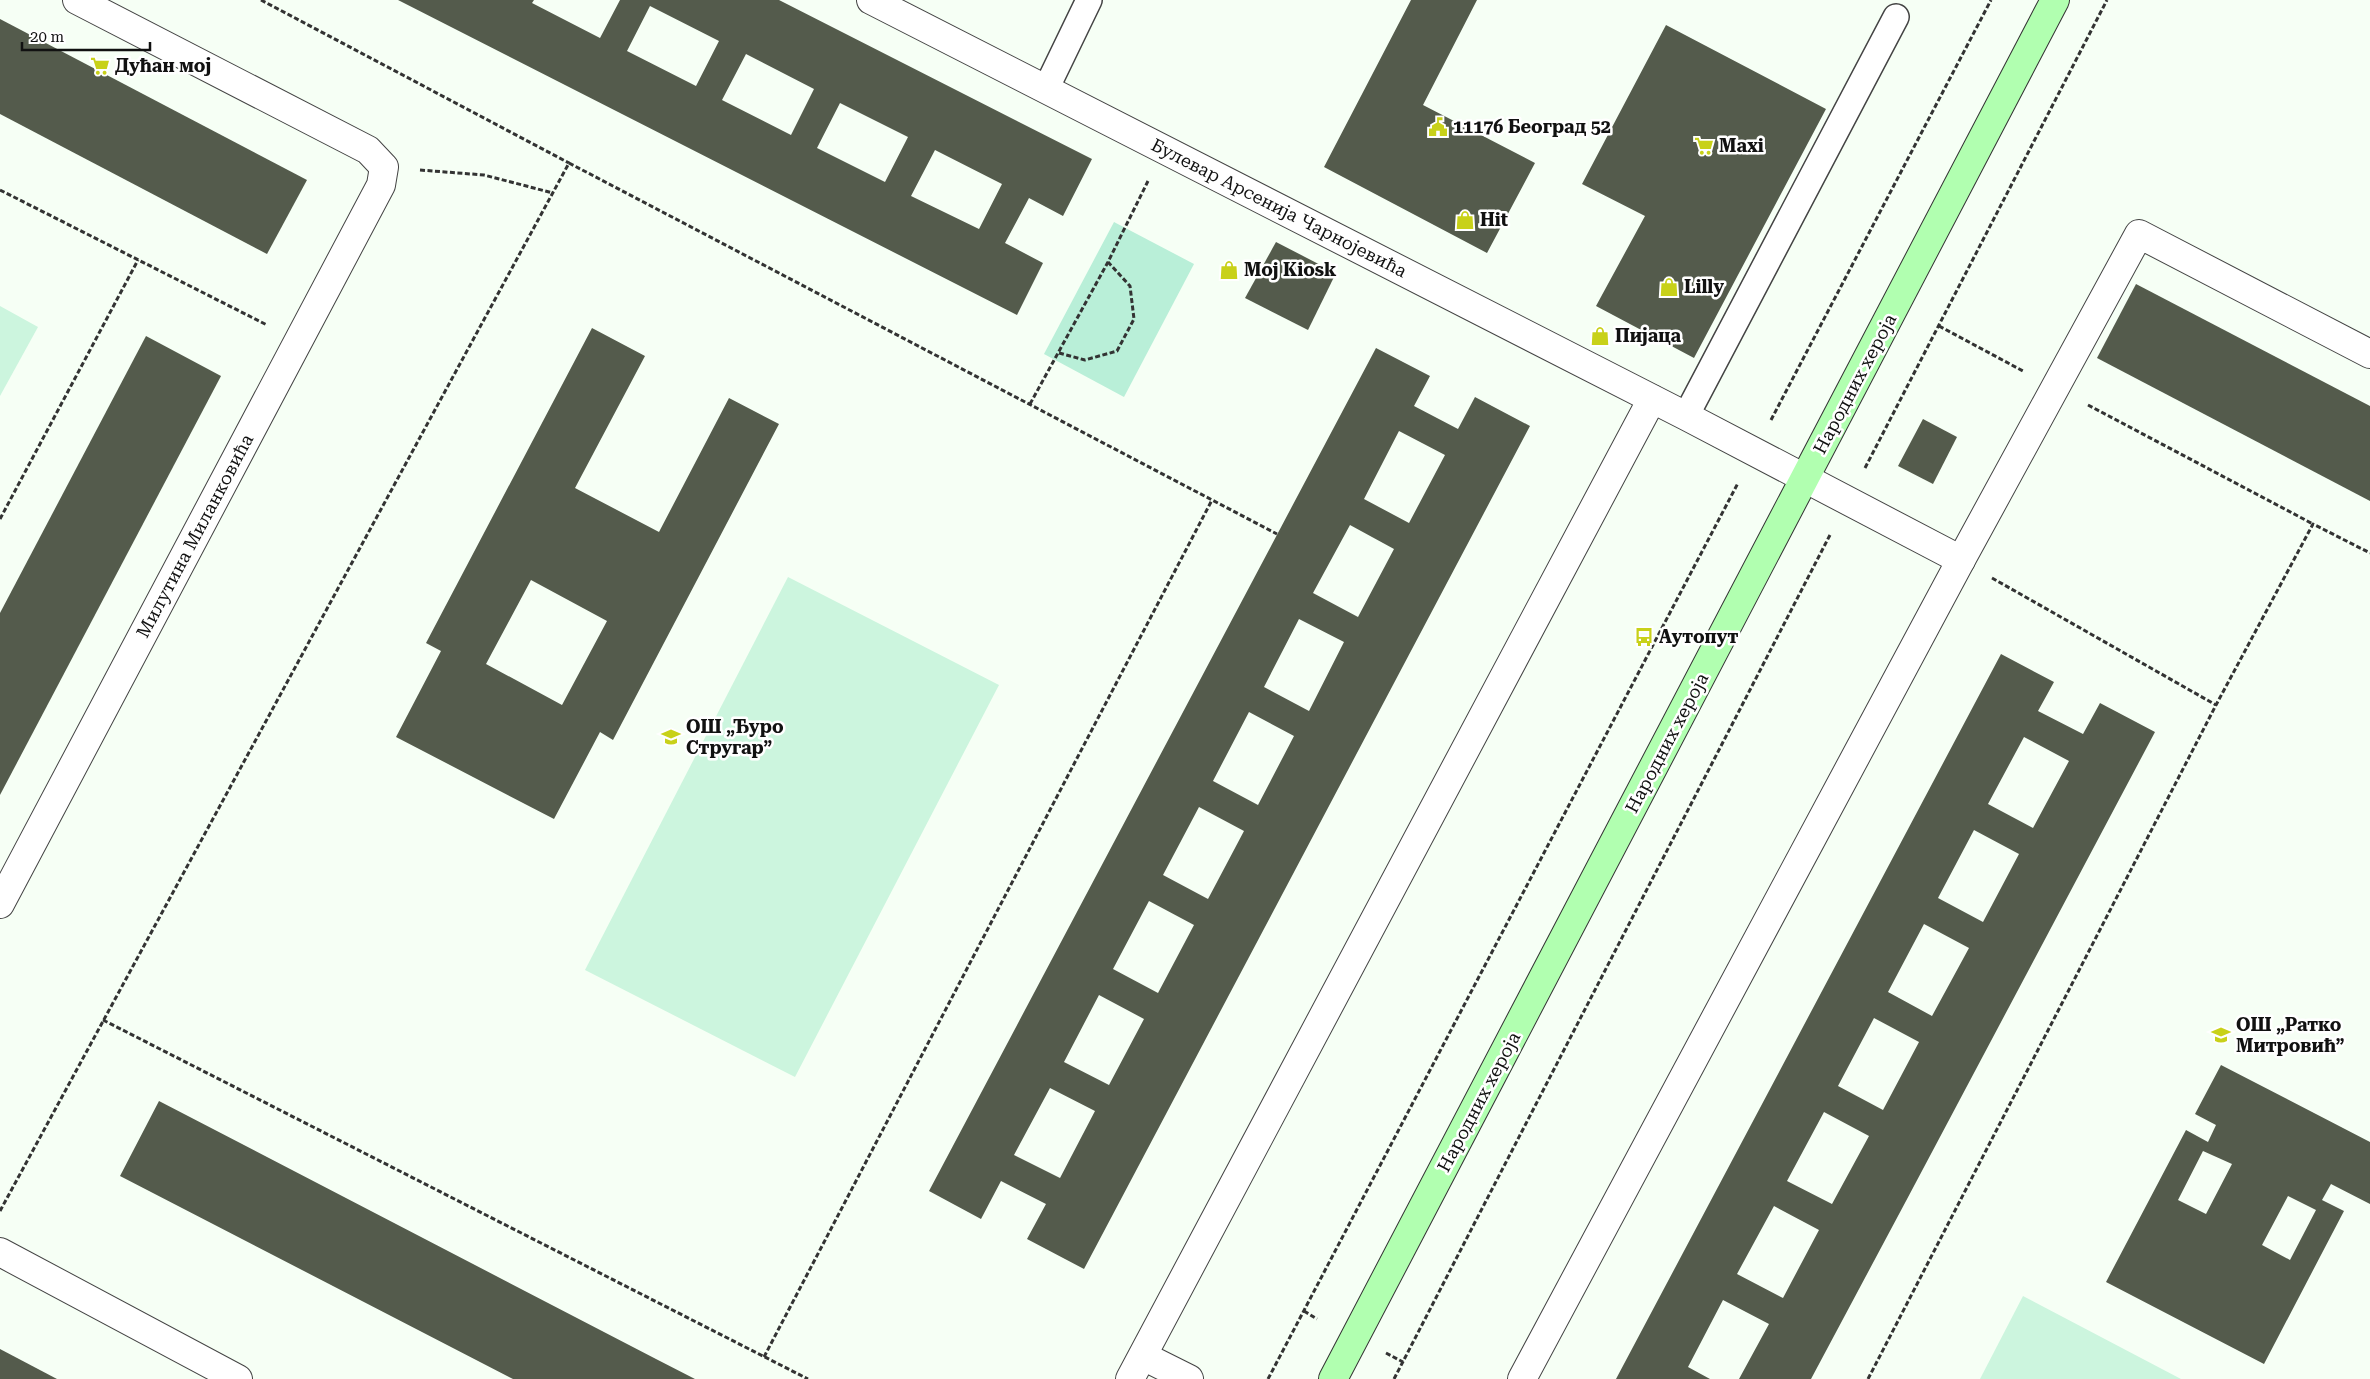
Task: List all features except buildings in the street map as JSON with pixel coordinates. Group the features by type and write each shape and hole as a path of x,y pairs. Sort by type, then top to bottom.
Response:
{"street":[{"path":"77,0 368,150 384,167"},
{"name":"Булевар Арсенија Чарнојевића","path":"871,0 1686,416 1961,560"},
{"name":"Народних хероја","path":"1333,1379 1806,479 2055,0"},
{"name":"Милутина Миланковића","path":"0,904 381,185 384,167"},
{"path":"1522,1379 1961,560 2139,234 2370,354"},
{"path":"1189,1379 1136,1368 1652,399"},
{"path":"0,1252 238,1379"}],"lane":[{"path":"1046,89 1090,0"},
{"path":"1686,416 1896,17"}],"path":[{"path":"261,0 1277,534"},
{"path":"1268,1379 1991,0"},
{"path":"1394,1379 2107,0"},
{"path":"1030,404 1108,262 1164,150"},
{"path":"0,1211 569,163"},
{"path":"384,167 484,175 552,193"},
{"path":"0,190 299,341"},
{"path":"0,519 138,260"},
{"path":"1059,353 1085,360 1117,351 1134,318 1130,286 1108,262"},
{"path":"1939,326 1988,352"},
{"path":"2054,388 2370,553"},
{"path":"764,1356 1212,500"},
{"path":"1868,1379 2216,705 2313,524"},
{"path":"1961,560 2216,705"},
{"path":"103,1020 808,1379"},
{"path":"1304,1311 1317,1319"},
{"path":"1386,1353 1403,1362"}],"green space":[{"path":"1114,222 1194,264 1124,397 1044,354"},
{"path":"0,306 38,327 0,396"},
{"path":"788,577 999,685 795,1077 585,970"},
{"path":"2023,1296 2181,1379 1980,1379"}],"place":[{"name":"Дућан мој","path":"100,66"},
{"name":"11176 Београд 52","path":"1438,127"},
{"name":"Maxi","path":"1704,146"},
{"name":"Hit","path":"1465,220"},
{"name":"Moj Kiosk","path":"1229,270"},
{"name":"Lilly","path":"1669,287"},
{"name":"Пијаца","path":"1600,336"},
{"name":"Аутопут","path":"1644,637"},
{"name":"ОШ „Ђуро Стругар”","path":"671,737"},
{"name":"ОШ „Ратко Митровић”","path":"2221,1035"}]}
